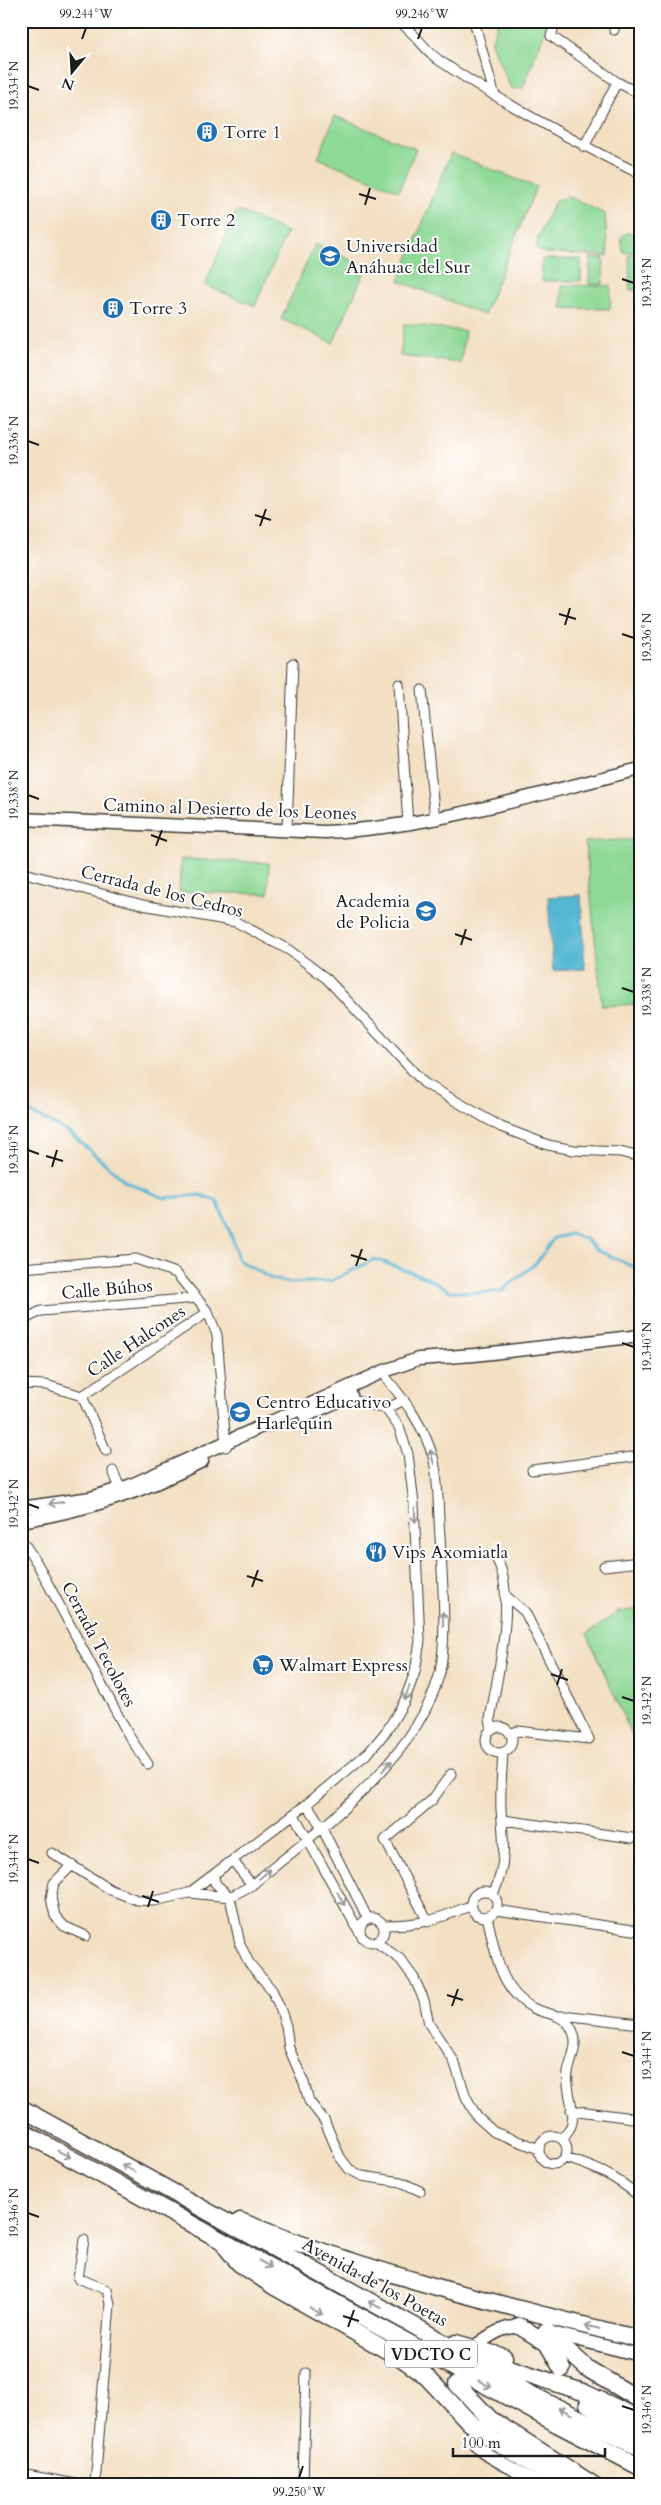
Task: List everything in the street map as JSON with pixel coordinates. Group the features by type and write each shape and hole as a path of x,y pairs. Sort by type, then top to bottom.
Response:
{"highway":[{"name":"VDCTO C","path":"21,2108 170,2192"},
{"name":"VDCTO C","path":"21,2130 223,2240"},
{"name":"Avenida de los Poetas","path":"170,2192 418,2328 528,2393 640,2448"},
{"path":"170,2192 267,2232 340,2258 444,2288 640,2339"},
{"name":"Avenida de los Poetas","path":"223,2240 557,2424 640,2466"},
{"path":"223,2240 232,2256 239,2263 305,2306 404,2360 425,2375 469,2422 498,2443 565,2484"},
{"path":"520,2326 547,2343 562,2369"},
{"path":"418,2328 450,2341 578,2380 640,2407"},
{"path":"546,2332 588,2369 640,2400"},
{"path":"450,2341 492,2363 583,2392 640,2419"},
{"path":"457,2388 490,2419 592,2484"},
{"path":"582,2398 593,2408 640,2434"}],"main road":[{"name":"Camino al Desierto de los Leones","path":"21,819 325,832 369,830 435,820 640,769"},
{"path":"21,1521 67,1513 178,1474 225,1445 382,1372 418,1358 446,1357 640,1336"},
{"path":"225,1445 446,1357"},
{"path":"21,1508 122,1493"},
{"path":"478,2344 504,2328 520,2326 640,2355"},
{"path":"470,2438 483,2452 539,2484"}],"street":[{"path":"398,21 406,26 438,59 584,146 640,174"},
{"path":"474,21 494,93"},
{"path":"556,21 551,36 617,82 640,94"},
{"path":"584,146 617,82"},
{"path":"288,830 293,663"},
{"path":"399,684 408,825"},
{"path":"422,690 435,820"},
{"name":"Cerrada de los Cedros","path":"21,872 143,906 236,922 289,950 327,979 424,1083 500,1127 548,1145 574,1150 620,1152 640,1157"},
{"path":"21,1268 136,1260 176,1273 208,1312 217,1335 225,1445"},
{"name":"Calle Búhos","path":"21,1321 41,1311 197,1298"},
{"name":"Calle Halcones","path":"82,1396 208,1312"},
{"path":"52,1854 111,1890 137,1900 154,1901 189,1893 230,1897 252,1885 322,1826 380,1774 403,1748 427,1708 439,1675 443,1638 440,1545 434,1458 420,1425 404,1400 387,1379"},
{"name":"Calle Halcones","path":"21,1384 46,1385 82,1396 106,1451"},
{"path":"189,1893 307,1804 369,1752 388,1729 404,1702 415,1672 420,1641 414,1504 408,1454 399,1427 386,1409 346,1398"},
{"path":"386,1409 404,1400"},
{"path":"532,1470 640,1456"},
{"path":"114,1471 122,1493"},
{"name":"Cerrada Tecolotes","path":"21,1539 37,1564 129,1736 148,1764"},
{"path":"492,1729 490,1719 501,1653 506,1596 501,1567 497,1560"},
{"path":"604,1566 640,1562"},
{"path":"506,1596 525,1612 589,1739 518,1731 510,1734"},
{"path":"502,1727 510,1734 510,1746 503,1752 497,1752 487,1745 488,1733 492,1729 502,1727"},
{"path":"493,1894 499,1881 505,1858 503,1752"},
{"path":"428,1922 385,1840 432,1800 451,1774"},
{"path":"307,1804 322,1826 368,1919"},
{"path":"294,1814 361,1935 367,1941 376,1942 400,1959 414,1978 424,2000 429,2024 454,2061 466,2097 477,2117 494,2132 539,2149"},
{"path":"503,1820 632,1838"},
{"path":"316,1851 330,1843"},
{"path":"233,1861 252,1885"},
{"path":"72,1866 54,1883 52,1898 55,1916 64,1926 86,1936"},
{"path":"214,1874 215,1883 221,1891 230,1897 240,1944 249,1963 272,1990 286,2026 289,2048 304,2083 309,2101 324,2120 340,2157 349,2169 362,2176 401,2182 420,2191"},
{"path":"383,1925 414,1925 428,1922 472,1905 477,1894 484,1891 493,1894 497,1901 496,1910"},
{"path":"472,1905 476,1913 487,1916 496,1910 640,1932"},
{"path":"487,1916 500,1970 512,1992 534,2008 557,2016 569,2024 576,2038 574,2054 568,2074 572,2125 563,2139"},
{"path":"361,1935 361,1925 368,1919 378,1919 383,1925 384,1934 376,1942"},
{"path":"557,2016 640,2024"},
{"path":"571,2110 640,2119"},
{"path":"552,2135 563,2139 568,2148 565,2158 556,2164 542,2159 539,2149 540,2144 547,2137 552,2135"},
{"path":"565,2158 598,2168 624,2184 640,2197"},
{"path":"84,2240 78,2278 107,2290 110,2304 94,2484"},
{"path":"303,2484 306,2373"},
{"path":"21,2474 76,2484"}],"green space":[{"path":"498,21 549,21 523,88 511,89 491,43"},
{"path":"335,116 416,149 399,191 318,158"},
{"path":"451,153 536,187 484,315 399,281"},
{"path":"566,197 605,214 608,256 546,253 536,249 538,237 555,201"},
{"path":"237,210 287,232 255,306 205,285"},
{"path":"626,233 640,233 640,252 626,253 623,251 621,237"},
{"path":"315,244 367,267 333,343 281,319"},
{"path":"629,255 640,255 640,290 630,290"},
{"path":"590,258 604,258 603,284 589,284"},
{"path":"542,259 581,259 581,281 542,281"},
{"path":"562,285 611,286 610,309 562,308"},
{"path":"404,324 465,331 461,363 400,356"},
{"path":"640,839 640,1004 602,1006 585,842"},
{"path":"181,859 269,863 268,894 179,892"},
{"path":"640,1609 640,1754 587,1634 618,1612"}],"water":[{"path":"581,895 585,969 553,971 548,897"}],"waterway":[{"path":"21,1115 29,1112 70,1133 126,1182 164,1198 200,1195 217,1201 233,1240 238,1260 272,1279 291,1283 331,1281 375,1259 427,1278 450,1291 476,1293 502,1291 537,1262 554,1238 571,1234 585,1239 597,1250 640,1270"}],"place":[{"name":"Torre 1","path":"207,132"},
{"name":"Torre 2","path":"161,220"},
{"name":"Universidad Anáhuac del Sur","path":"330,256"},
{"name":"Torre 3","path":"113,308"},
{"name":"Academia de Policia","path":"426,911"},
{"name":"Centro Educativo Harlequin","path":"240,1412"},
{"name":"Vips Axomiatla","path":"376,1552"},
{"name":"Walmart Express","path":"263,1665"}]}
